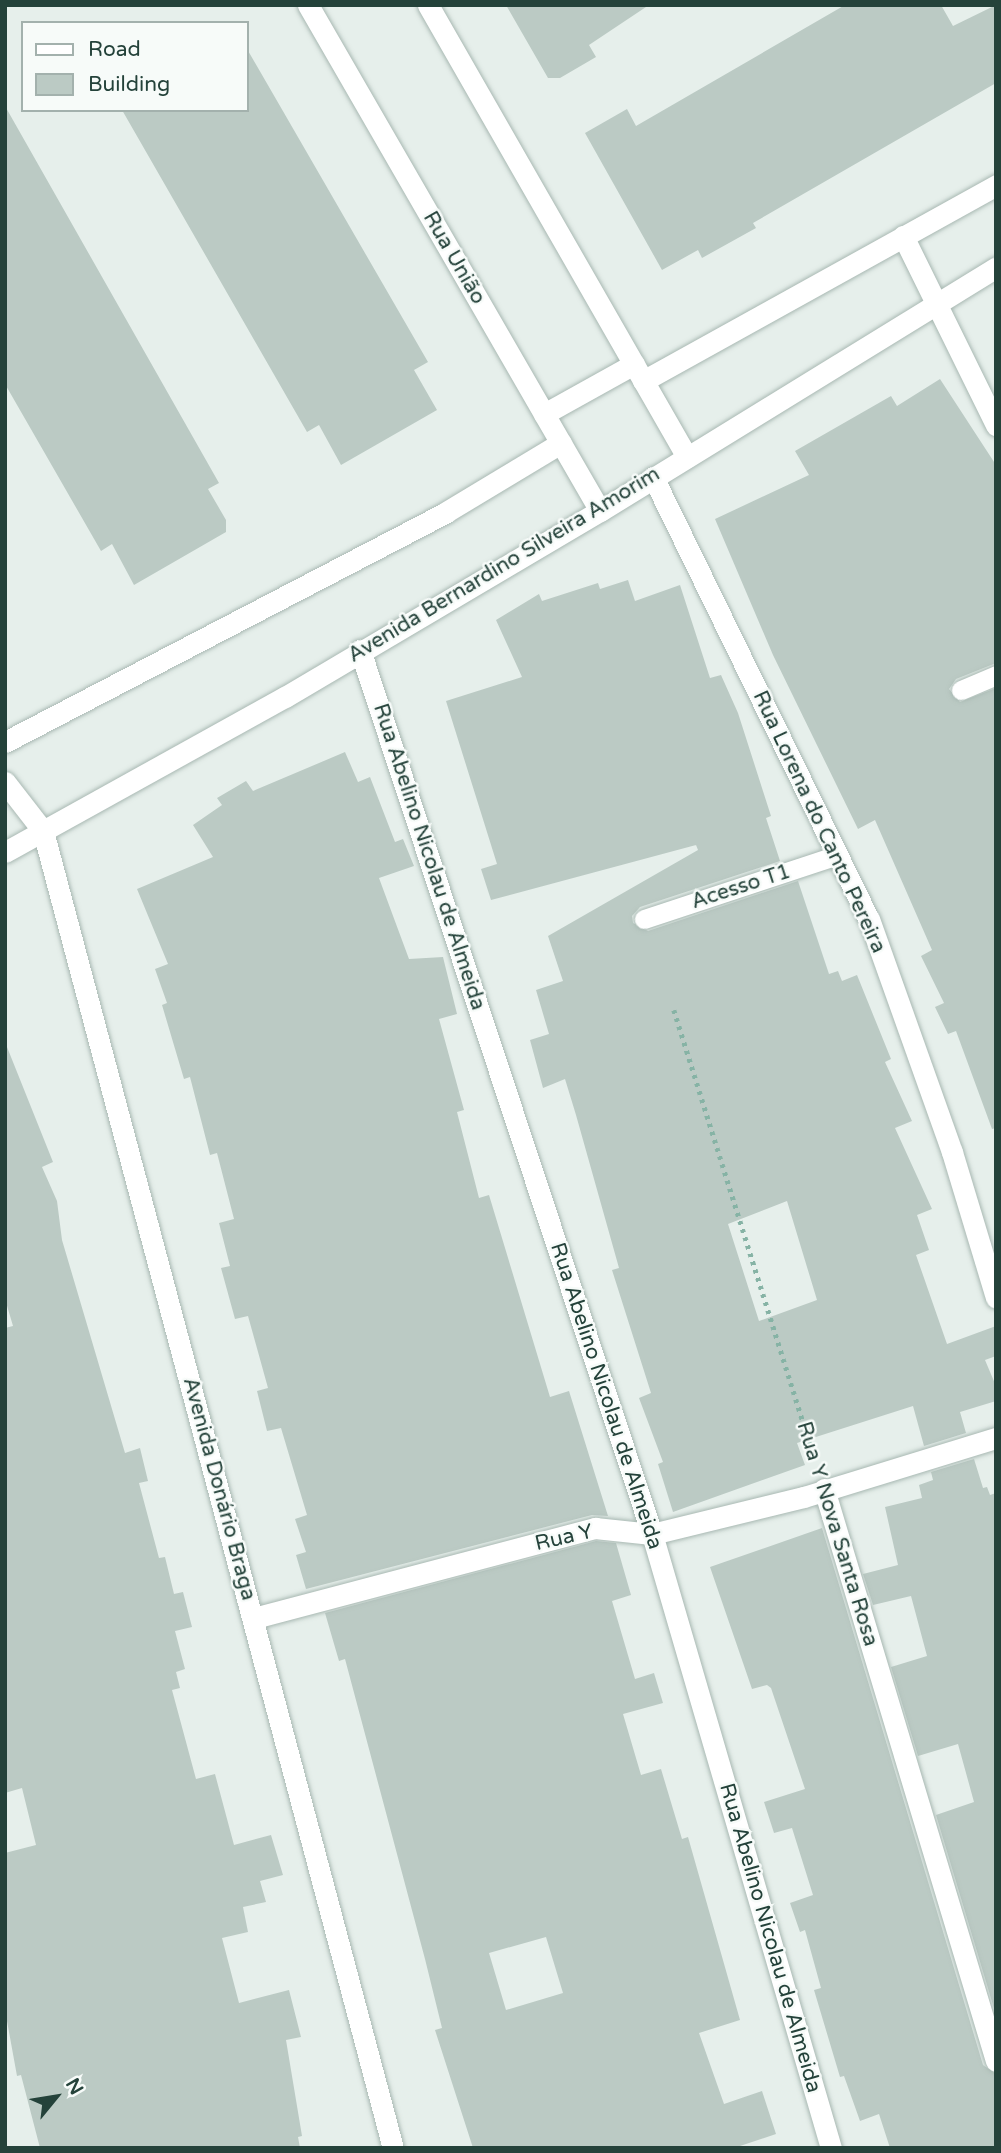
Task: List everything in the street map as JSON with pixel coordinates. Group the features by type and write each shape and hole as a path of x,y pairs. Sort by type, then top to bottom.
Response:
{"street":[{"name":"Rua União","path":"308,5 600,511"},
{"path":"428,5 687,457"},
{"path":"544,414 639,373 996,185"},
{"path":"903,236 996,425"},
{"name":"Avenida Bernardino Silveira Amorim","path":"5,852 285,697 360,650 600,511 996,267"},
{"path":"5,742 446,512 561,443"},
{"name":"Rua Lorena do Canto Pereira","path":"653,477 869,919 952,1152 996,1298"},
{"name":"Rua Abelino Nicolau de Almeida","path":"360,650 652,1535 831,2148"},
{"path":"5,782 43,831"},
{"name":"Avenida Donário Braga","path":"43,831 393,2148"},
{"name":"Rua Y","path":"254,1618 594,1528 652,1535 824,1489 996,1438"},
{"name":"Rua Y Nova Santa Rosa","path":"824,1489 996,2061"}],"lane":[{"path":"961,690 996,675"},
{"name":"Acesso T1","path":"643,919 838,855"}],"path":[{"name":"Rua Y Nova Santa Rosa","path":"674,1010 824,1489"}],"building":[{"path":"506,5 649,5 589,45 596,57 560,78 548,78"},
{"path":"845,5 941,5 953,26 996,5 996,83 753,223 756,228 702,258 698,250 662,270 585,133 627,109 636,126"},
{"path":"248,51 428,362 414,370 437,410 341,465 319,425 307,432 123,112 248,112"},
{"path":"5,106 219,483 208,489 226,520 226,532 134,585 112,544 101,551 5,384"},
{"path":"940,379 996,465 996,663 956,679 949,689 960,702 996,688 996,1128 992,1129 956,1031 948,1034 935,1007 944,1003 921,956 932,950 875,820 858,829 773,655 715,519 809,475 795,451 891,396 897,406"},
{"path":"628,580 635,601 680,585 710,678 721,675 738,713 771,816 766,818 780,861 640,907 632,916 633,923 648,931 798,881 829,974 838,971 842,981 857,975 891,1059 885,1062 912,1121 895,1128 932,1209 917,1215 929,1250 916,1255 947,1344 996,1326 996,1356 985,1360 996,1386 996,1401 960,1412 966,1433 924,1446 913,1406 797,1443 805,1465 673,1512 658,1464 663,1462 639,1398 651,1393 612,1270 619,1268 576,1115 565,1079 543,1088 530,1040 549,1034 536,990 563,981 548,936 698,850 696,845 491,900 481,869 497,864 446,701 522,677 496,620 539,594 542,601 598,583 600,589","holes":["787,1201 817,1300 759,1321 728,1224"]},
{"path":"345,752 358,782 370,777 395,842 403,839 414,866 379,878 409,959 443,957 457,1014 439,1019 464,1110 457,1112 479,1198 489,1195 550,1397 569,1391 608,1516 592,1515 306,1589 296,1555 306,1552 295,1519 307,1515 281,1428 267,1431 257,1391 268,1388 248,1316 235,1319 221,1268 230,1266 219,1223 234,1219 217,1153 210,1155 190,1077 184,1079 162,1005 167,1003 155,969 168,964 137,889 213,857 193,825 222,805 217,798 246,781 253,791"},
{"path":"5,1042 53,1162 42,1167 57,1201 62,1240 125,1453 140,1448 148,1481 139,1483 159,1558 165,1557 174,1594 183,1592 192,1627 175,1631 185,1669 176,1672 180,1688 172,1690 196,1779 215,1774 234,1845 271,1835 283,1875 260,1881 266,1902 243,1907 248,1932 222,1938 239,2003 289,1990 301,2037 286,2040 302,2136 298,2137 300,2148 40,2148 21,2075 17,2076 5,2010 5,1853 36,1845 22,1788 5,1793 5,1328 13,1326 5,1299"},
{"path":"974,1459 983,1488 987,1487 990,1495 996,1493 996,2015 936,1815 974,1802 958,1744 918,1756 891,1667 927,1656 911,1596 873,1605 863,1574 898,1565 885,1507 922,1498 919,1485 933,1480 931,1472"},
{"path":"822,1528 983,2065 996,2074 996,2148 890,2148 879,2114 860,2121 844,2076 840,2077 814,1990 821,1988 805,1930 800,1932 790,1903 813,1895 792,1828 774,1833 764,1802 805,1789 771,1688 767,1685 752,1689 710,1567"},
{"path":"596,1541 616,1543 631,1595 612,1601 635,1679 654,1673 663,1703 623,1714 641,1775 661,1769 682,1839 688,1837 740,2020 699,2033 724,2104 762,2091 776,2134 734,2148 473,2148 435,2030 442,2028 345,1659 339,1661 325,1613","holes":["546,1937 563,1993 506,2010 489,1953"]}]}
